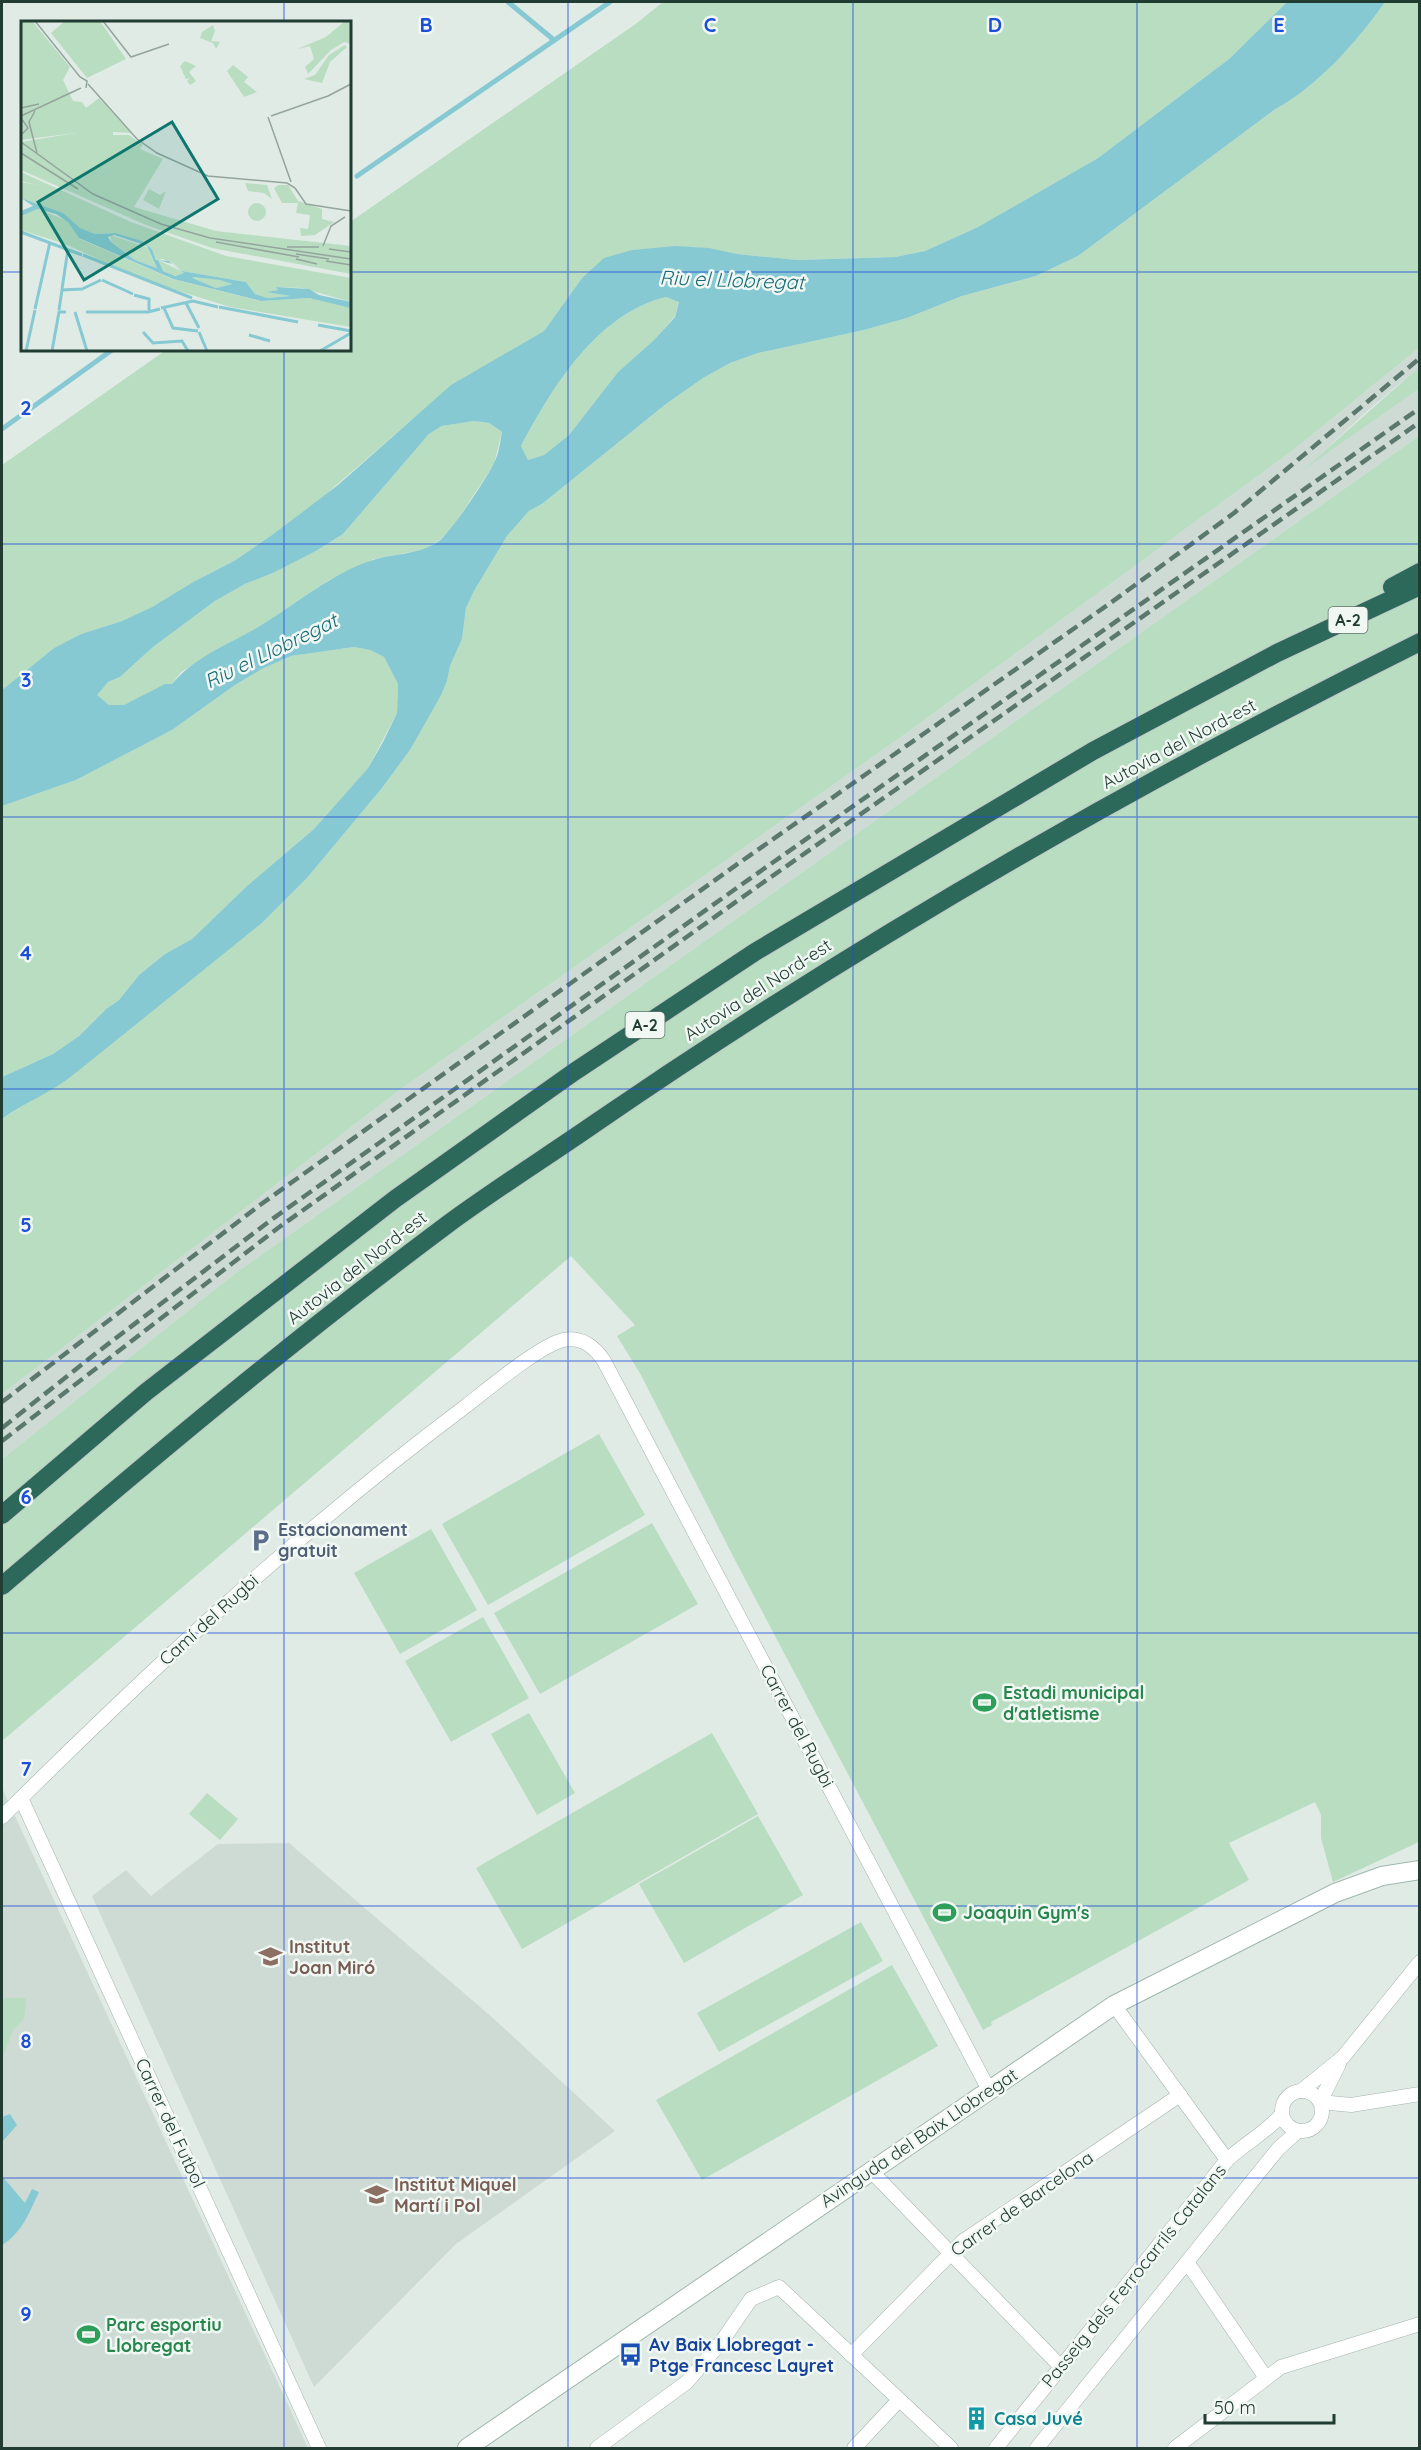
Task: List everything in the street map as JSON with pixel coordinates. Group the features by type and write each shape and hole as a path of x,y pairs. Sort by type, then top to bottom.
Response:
{"highway":[{"path":"1277,653 1419,572"},
{"name":"Autovia del Nord-est","path":"2,1515 146,1392 395,1199 574,1072 755,952 1093,751 1277,653 1419,586"},
{"name":"Autovia del Nord-est","path":"2,1586 121,1484 268,1364 450,1222 642,1091 749,1020 997,867 1299,702 1419,642"},
{"path":"1299,702 1419,653"}],"main road":[{"name":"Avinguda del Baix Llobregat","path":"1396,1873 1404,1865 1419,1858"},
{"name":"Avinguda del Baix Llobregat","path":"467,2448 1114,2005 1335,1893 1364,1881 1419,1870"}],"street":[{"name":"Camí del Rugbi","path":"2,1818 70,1749 207,1621 279,1557 434,1430 522,1365 561,1340 573,1338 584,1342 598,1352 604,1361"},
{"name":"Carrer del Rugbi","path":"604,1361 989,2090"},
{"name":"Carrer del Futbol","path":"21,1798 319,2448"},
{"path":"1301,2091 1314,2095 1320,2102 1322,2113 1316,2125 1305,2131 1298,2131 1287,2125 1282,2108 1287,2097 1301,2091 1343,2056 1419,1962"},
{"path":"1114,2005 1227,2160"},
{"path":"1320,2102 1343,2056"},
{"path":"1320,2102 1351,2105 1419,2094"},
{"name":"Carrer de Barcelona","path":"851,2355 963,2241 1180,2095"},
{"name":"Passeig dels Ferrocarrils Catalans","path":"996,2448 1227,2160 1273,2124 1282,2114"},
{"name":"Passeig dels Ferrocarrils Catalans","path":"1037,2448 1278,2149 1298,2131"},
{"path":"871,2171 1061,2367"},
{"path":"1187,2262 1266,2378"},
{"path":"597,2448 687,2382 722,2341 751,2299 779,2287 951,2448"},
{"path":"1176,2448 1281,2367 1419,2324"},
{"path":"854,2448 899,2400"}],"shaded area":[{"path":"1419,348 1419,367 1308,466 1419,389 1419,436 237,1272 2,1459 2,1394 401,1089 901,737 1292,451"},
{"path":"2,1788 308,2448 2,2448"},
{"path":"289,1843 493,2018 615,2131 456,2244 314,2387 92,1896 126,1870 151,1896 218,1844"}],"green space":[{"path":"663,2 1287,2 1229,59 1098,158 978,227 925,251 895,257 798,260 694,247 632,250 582,278 544,331 479,370 416,416 325,495 272,535 234,561 152,607 122,621 81,634 54,648 2,690 2,465 165,351 351,351 351,221 637,23"},
{"path":"1385,2 1419,2 1419,348 1292,451 901,737 401,1089 2,1394 2,1119 27,1103 262,923 307,878 382,788 410,750 447,681 450,666 462,639 466,608 474,591 507,536 529,511 542,504 666,404 703,378 730,363 758,353 864,330 907,318 962,296 1036,276 1078,256 1274,110 1306,89 1349,48"},
{"path":"666,297 679,301 675,316 654,340 618,372 569,435 544,455 528,460 521,446 547,400 579,356 618,319 641,306"},
{"path":"1419,367 1419,389 1303,470"},
{"path":"474,421 489,423 502,432 494,464 450,531 438,541 426,549 374,559 329,580 265,623 181,672 172,684 124,705 109,705 96,695 108,682 120,677 153,647 215,601 245,584 273,573 316,551 343,534 429,434 442,426"},
{"path":"1419,436 1419,1842 1333,1882 1321,1838 1321,1815 1315,1802 1229,1843 1249,1880 991,2022 992,2025 983,2030 736,1562 641,1375 617,1336 635,1325 571,1256 2,1741 2,1459 237,1272"},
{"path":"354,647 370,650 384,657 398,684 397,713 368,768 314,829 247,886 192,939 165,954 139,975 119,1000 106,1009 79,1036 53,1054 2,1077 2,806 76,780 172,730 235,685 262,669 291,656"},
{"path":"599,1434 645,1515 488,1605 442,1524"},
{"path":"652,1523 698,1604 540,1694 494,1613"},
{"path":"431,1529 477,1610 400,1654 354,1573"},
{"path":"483,1617 529,1698 451,1742 405,1661"},
{"path":"529,1713 575,1793 537,1815 491,1734"},
{"path":"712,1733 758,1814 522,1949 476,1868"},
{"path":"207,1793 238,1819 220,1840 189,1814"},
{"path":"758,1816 803,1895 684,1963 639,1884"},
{"path":"861,1922 883,1961 719,2052 697,2013"},
{"path":"892,1965 938,2046 702,2180 656,2100"},
{"path":"26,1998 24,2019 13,2030 2,2059 2,1999"}],"water":[{"name":"Riu el Llobregat","path":"1287,2 1385,2 1349,48 1306,89 1274,110 1078,256 1036,276 962,296 907,318 864,330 758,353 730,363 703,378 666,404 542,504 529,511 507,536 474,591 466,608 462,639 450,666 447,681 410,750 382,788 307,878 262,923 73,1075 2,1119 2,1077 53,1054 79,1036 106,1009 119,1000 139,975 165,954 192,939 247,886 314,829 368,768 397,713 398,684 384,657 370,650 354,647 291,656 235,685 172,730 76,780 2,806 2,690 54,648 81,634 122,621 152,607 234,561 272,535 338,485 451,385 544,331 582,278 604,258 632,250 676,246 798,260 895,257 925,251 978,227 1098,158 1229,59","holes":["666,297 679,302 675,317 654,340 618,372 569,435 544,455 528,460 521,446 547,400 580,355 619,319 641,306","474,421 489,423 502,432 496,459 477,492 439,541 423,549 373,560 344,572 263,624 192,665 172,684 165,684 124,705 109,705 97,695 108,682 120,677 153,647 215,601 245,584 273,573 316,551 343,534 429,434 442,426"]},
{"path":"10,2114 17,2125 2,2142 2,2117"},
{"path":"2,2176 25,2203 32,2189 39,2192 20,2228 2,2245"}],"waterway":[{"path":"508,2 554,40"},
{"path":"357,176 610,2"},
{"path":"2,429 111,351"}],"railway":[{"path":"2,1402 260,1205 1234,513 1420,358"},
{"path":"2,1428 271,1220 755,875 1420,408"},
{"path":"2,1441 278,1228 761,884 1420,422"}],"place":[{"name":"Estacionament gratuit","path":"260,1540"},
{"name":"Estadi municipal d'atletisme","path":"985,1703"},
{"name":"Joaquin Gym's","path":"945,1913"},
{"name":"Institut Joan Miró","path":"271,1957"},
{"name":"Institut Miquel Martí i Pol","path":"376,2195"},
{"name":"Parc esportiu Llobregat","path":"88,2335"},
{"name":"Av Baix Llobregat - Ptge Francesc Layret","path":"631,2355"},
{"name":"Casa Juvé","path":"976,2419"}]}
